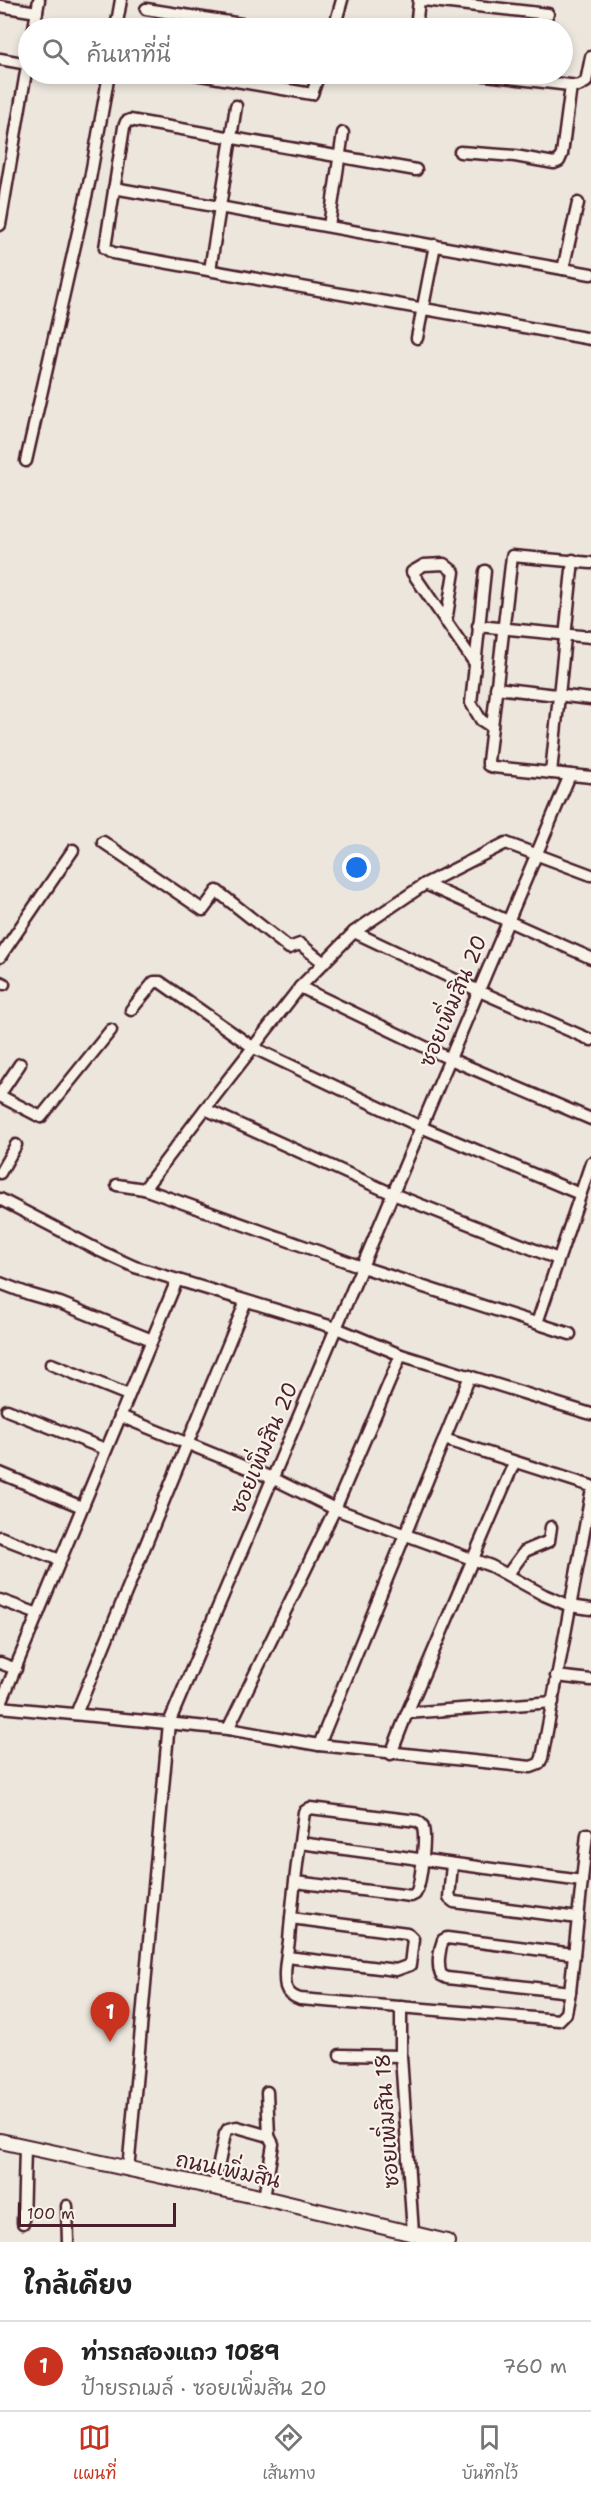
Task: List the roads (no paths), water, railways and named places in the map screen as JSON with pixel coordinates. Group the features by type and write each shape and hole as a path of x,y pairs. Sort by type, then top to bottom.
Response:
{"street":[{"path":"36,18 39,0"},
{"path":"118,18 121,0"},
{"path":"337,18 342,0"},
{"path":"418,18 421,0 549,14"},
{"path":"0,6 37,12"},
{"path":"146,9 204,18"},
{"path":"555,84 578,86 589,83 591,57"},
{"path":"0,59 18,61"},
{"path":"1,218 4,166 23,84"},
{"path":"26,461 90,179 107,84"},
{"path":"254,84 312,94 316,84"},
{"path":"460,152 515,156 554,163 559,161 562,154 571,86"},
{"path":"210,270 236,106"},
{"path":"416,170 127,121 105,249 113,253 591,339"},
{"path":"329,226 343,133"},
{"path":"114,188 591,274"},
{"path":"563,269 578,203"},
{"path":"417,338 435,245"},
{"path":"591,563 512,556 488,765 591,777"},
{"path":"550,772 573,560"},
{"path":"446,622 454,572 444,564 424,565 412,572 446,622 474,662"},
{"path":"485,571 471,703 481,720 492,726"},
{"path":"478,626 591,637"},
{"path":"496,688 591,699"},
{"name":"ซอยเพิ่มสิน 20","path":"128,2170 169,1723 570,775"},
{"path":"103,842 203,910 217,891 289,948 300,944 324,963"},
{"path":"144,1189 300,987 354,932 425,884 506,843 591,875"},
{"path":"0,957 73,850"},
{"path":"425,884 591,958"},
{"path":"354,932 479,991 591,1040"},
{"path":"131,1010 154,982 160,982 254,1048 421,1127 580,1194"},
{"path":"300,987 450,1059 591,1119"},
{"path":"20,1064 0,1095 41,1117 111,1030"},
{"path":"206,1109 393,1194 558,1259"},
{"path":"0,1173 16,1145"},
{"path":"537,1323 591,1163"},
{"path":"117,1185 144,1189 362,1267 570,1334"},
{"path":"0,1200 135,1267 336,1328 401,1355 591,1414"},
{"path":"177,1280 0,1706 228,1729 319,1745 531,1767 538,1764 542,1758 591,1494"},
{"path":"0,1283 60,1303 152,1340"},
{"path":"76,1714 246,1301"},
{"path":"228,1729 335,1509 401,1355"},
{"path":"51,1364 128,1395"},
{"path":"319,1745 470,1376"},
{"path":"7,1410 105,1449"},
{"path":"120,1416 272,1478 335,1509 508,1574 544,1595 570,1606 591,1609"},
{"path":"444,1439 591,1486"},
{"path":"391,1754 514,1463"},
{"path":"0,1473 82,1507"},
{"path":"508,1574 525,1551 549,1541 551,1527"},
{"path":"0,1537 60,1560"},
{"path":"0,1600 38,1614"},
{"path":"0,1663 15,1669"},
{"path":"556,1676 591,1680"},
{"path":"407,1713 553,1702"},
{"path":"295,1882 411,1896 418,1891 422,1859 424,1832 417,1821 306,1809 295,1882 286,1987 294,1996 560,2020 566,2013 570,1992 587,1834"},
{"path":"300,1843 582,1881"},
{"path":"452,1864 448,1892 449,1898 454,1902 578,1918"},
{"path":"287,1957 396,1970 410,1965 414,1944 413,1939 407,1933 291,1918"},
{"path":"570,1992 447,1978 441,1975 439,1970 440,1954 443,1940 447,1938 574,1954"},
{"name":"ซอยเพิ่มสิน 18","path":"401,2007 401,2056 413,2233"},
{"path":"340,2055 401,2056"},
{"path":"264,2198 273,2152 273,2144 269,2136 267,2092"},
{"path":"213,2187 228,2129 237,2127 269,2136"},
{"name":"ถนนเพิ่มสิน","path":"0,2141 264,2198 447,2242"},
{"path":"23,2223 25,2148"},
{"path":"67,2206 68,2242"}],"place":[{"name":"ท่ารถสองแถว 1089","path":"110,2042"}]}
